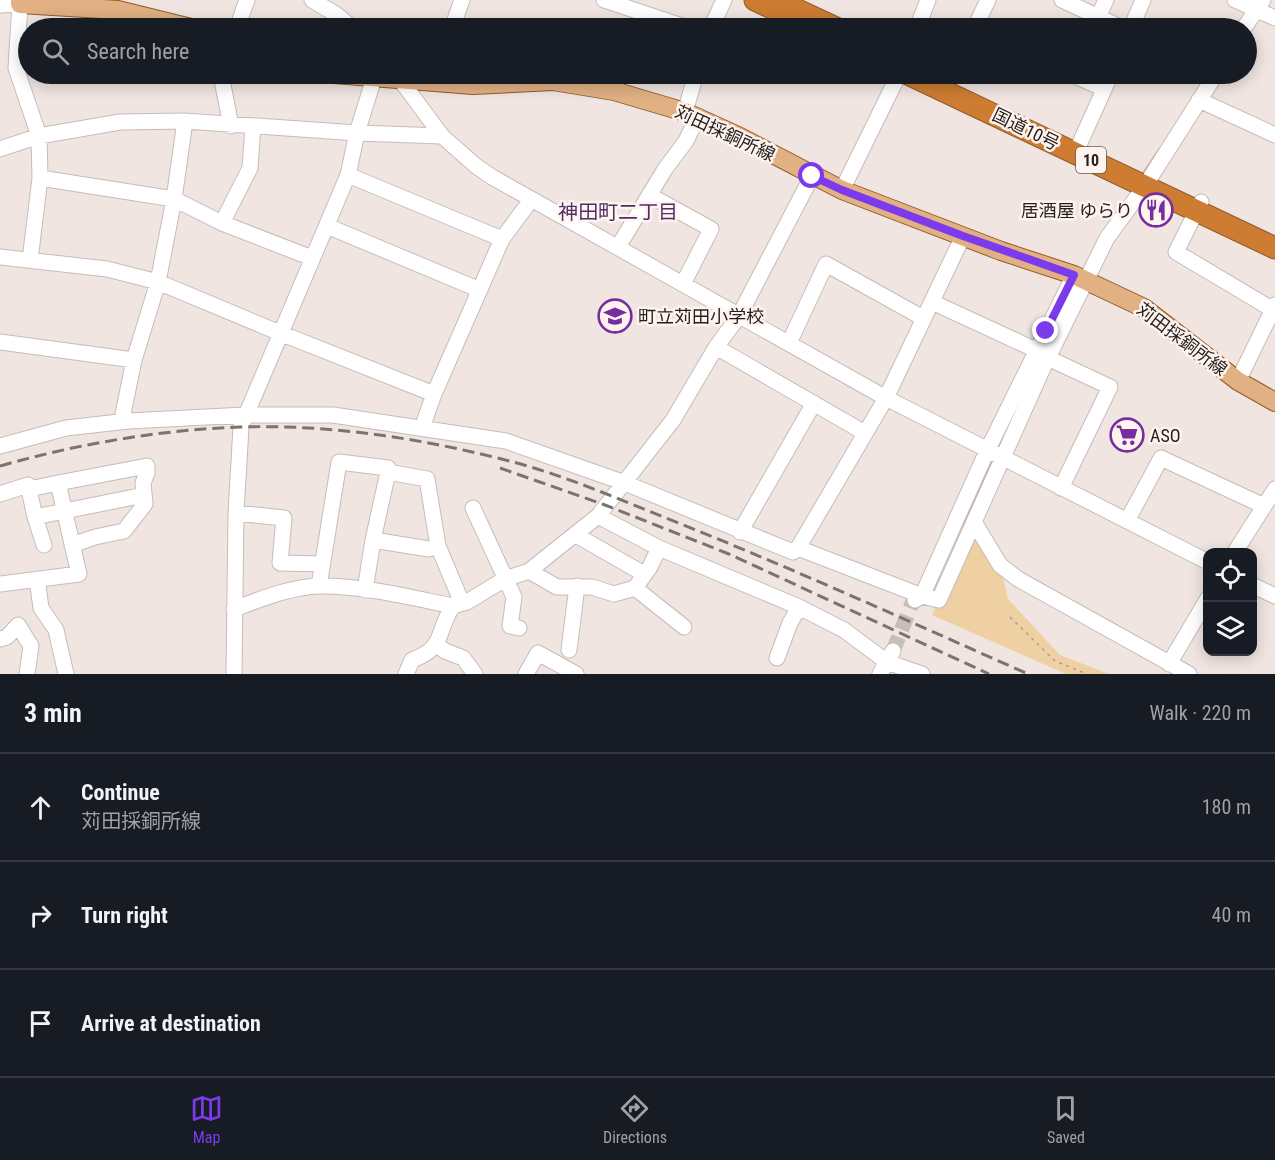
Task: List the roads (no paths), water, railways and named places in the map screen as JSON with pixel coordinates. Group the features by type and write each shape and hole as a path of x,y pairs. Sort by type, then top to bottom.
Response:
{"highway":[{"path":"755,0 793,18"},
{"path":"776,0 815,18"},
{"name":"国道10号","path":"930,84 1148,181"},
{"name":"国道10号","path":"950,84 1199,206 1275,248"},
{"name":"国道10号","path":"1199,206 1275,237"}],"main road":[{"path":"20,2 118,10 150,18"},
{"name":"苅田採銅所線","path":"468,84 493,84"},
{"name":"苅田採銅所線","path":"570,84 614,92 691,114 842,190 1080,278 1144,308 1238,381 1275,402"}],"street":[{"path":"241,18 247,0"},
{"path":"312,0 341,18"},
{"path":"454,18 458,0"},
{"path":"604,0 658,18"},
{"path":"716,18 724,0"},
{"path":"921,18 928,0"},
{"path":"979,18 988,0"},
{"path":"1062,0 1098,17 1106,0"},
{"path":"1135,18 1143,0"},
{"path":"1235,0 1259,5 1275,18"},
{"path":"0,5 20,2 19,18"},
{"path":"1251,18 1259,5"},
{"path":"18,35 16,68 18,74"},
{"path":"0,70 16,68"},
{"path":"21,84 39,136 39,178 30,260"},
{"path":"223,84 231,126"},
{"path":"234,674 236,513 241,427 348,175 357,134 372,84"},
{"path":"404,84 442,136 476,166 531,200 886,398 1203,559"},
{"path":"618,247 665,169 686,141 695,84"},
{"path":"842,190 894,84"},
{"path":"1093,84 1104,89"},
{"path":"1078,145 1106,84"},
{"path":"917,598 987,451 1042,354 1080,278 1148,181 1209,84"},
{"path":"1199,100 1275,135"},
{"path":"128,421 123,414 134,360 158,282 174,199 185,121"},
{"path":"0,149 39,136 120,122 185,121 357,134 442,136"},
{"path":"222,223 250,168 253,126"},
{"path":"348,175 502,239"},
{"path":"406,674 412,660 437,645 446,616 457,605 505,579 529,571 598,516 625,483 673,420 716,347 739,316 812,176"},
{"path":"39,178 174,199 222,223 312,258"},
{"path":"649,195 711,230 682,284"},
{"path":"422,428 434,394 502,239 531,200"},
{"path":"1199,206 1176,252 1274,309 1238,381"},
{"path":"327,226 480,290"},
{"path":"0,446 66,428 128,421 245,415 333,415 506,441 625,483 793,552 798,548 886,398 963,236"},
{"path":"0,257 107,268 158,282 434,394"},
{"path":"789,343 826,264 923,318"},
{"path":"932,302 1110,387 1061,488"},
{"path":"0,342 134,360"},
{"path":"716,347 865,433"},
{"path":"798,548 917,598 939,600 1003,459 1042,354"},
{"path":"740,532 814,403"},
{"path":"1127,521 1161,458 1264,506"},
{"path":"319,586 339,462 388,468 365,590"},
{"path":"29,489 147,466 143,483 145,504 124,531 72,545"},
{"path":"388,472 427,479 438,546 457,605"},
{"path":"0,584 79,574 58,483"},
{"path":"0,494 28,485 44,544"},
{"path":"1238,548 1275,489"},
{"path":"35,517 144,495"},
{"path":"473,508 514,597 510,626 519,628"},
{"path":"236,513 284,518 280,562 322,564"},
{"path":"598,516 659,548 800,607 844,630 887,662 922,674"},
{"path":"974,522 1000,565 1018,579 1189,674"},
{"path":"576,535 645,574"},
{"path":"373,540 429,549 438,546"},
{"path":"529,571 557,587 592,587 614,594 635,588 659,548"},
{"path":"37,579 41,608 56,630 66,674"},
{"path":"234,609 275,594 319,586 365,590 457,605"},
{"path":"569,650 577,586"},
{"path":"1257,587 1275,596"},
{"path":"635,588 684,627"},
{"path":"1169,664 1206,602"},
{"path":"777,658 790,623 800,607"},
{"path":"0,639 7,637 18,625 31,646 27,674"},
{"path":"437,645 463,658 475,674"},
{"path":"526,674 538,653 576,674"}],"waterway":[{"path":"1142,176 1160,149"},
{"path":"998,449 1013,417"},
{"path":"962,525 994,457"}],"tunnel":[{"path":"893,651 913,601"}],"railway":[{"path":"0,466 118,439 179,431 240,427 343,431 446,446 534,468 597,490 768,560 1028,674"},
{"path":"500,468 605,505 729,554 989,674"}],"place":[{"name":"居酒屋 ゆらり","path":"1156,210"},
{"name":"町立苅田小学校","path":"615,316"},
{"name":"ASO","path":"1127,435"}],"district":[{"name":"神田町二丁目","path":"618,212"}]}
